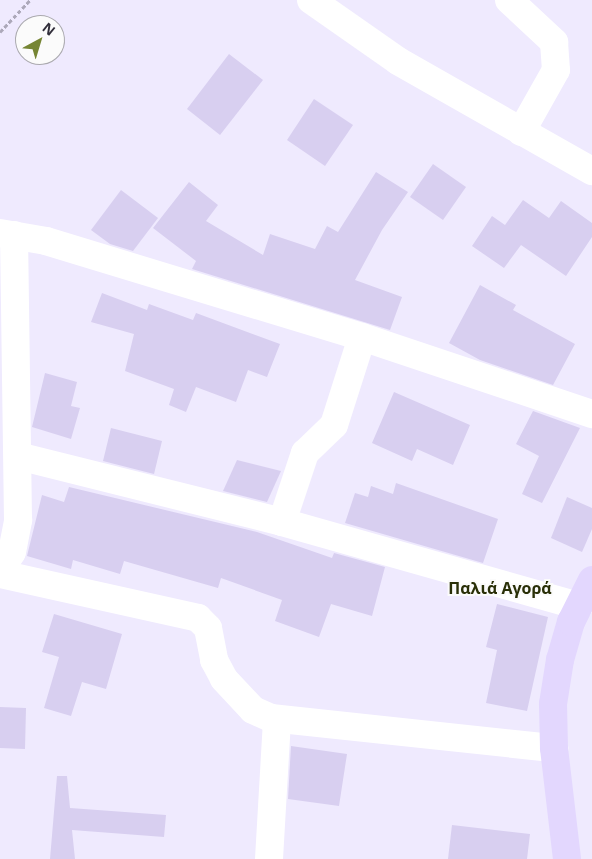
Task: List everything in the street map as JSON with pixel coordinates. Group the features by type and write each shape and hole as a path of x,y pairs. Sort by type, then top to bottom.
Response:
{"main road":[{"path":"567,859 554,748 553,704 560,660 579,606 592,580"}],"street":[{"path":"311,0 398,60 520,132 592,171"},
{"path":"509,0 554,42 556,70 520,132"},
{"path":"554,748 277,719 253,710 224,679 214,660 208,628 198,618 0,572 12,552 17,535 18,456 7,234 46,241 362,337 592,414"},
{"path":"282,522 305,453 334,425 362,337"},
{"path":"18,456 282,522 579,606"},
{"path":"269,859 277,719"}],"path":[{"path":"0,32 30,0"}],"building":[{"path":"229,54 263,80 220,135 187,109"},
{"path":"314,99 353,125 325,166 287,140"},
{"path":"433,164 466,187 443,220 410,197"},
{"path":"376,172 408,192 382,230 355,280 402,297 390,330 192,269 196,261 153,228 189,182 218,205 206,221 263,255 270,234 315,249 327,226 338,232"},
{"path":"121,190 158,218 133,251 110,244 91,230"},
{"path":"523,200 549,218 561,201 592,223 592,237 566,276 521,245 504,268 472,246 492,216 505,225"},
{"path":"480,285 516,305 513,310 575,344 553,385 480,360 449,343"},
{"path":"102,293 147,310 149,304 193,320 196,313 280,344 267,377 248,370 236,402 196,387 186,412 169,405 174,389 125,371 134,334 91,322"},
{"path":"45,373 77,382 71,406 80,408 71,439 32,427"},
{"path":"394,392 470,425 453,465 417,449 412,461 372,443"},
{"path":"533,411 580,428 542,503 522,494 539,456 516,444"},
{"path":"111,428 162,441 154,474 103,461"},
{"path":"237,460 281,471 267,502 223,491"},
{"path":"396,483 498,519 483,563 345,523 355,493 368,497 371,486 393,494"},
{"path":"69,487 257,532 332,558 334,553 385,567 372,616 331,604 319,637 275,621 282,600 221,578 218,588 124,561 120,574 73,560 71,569 27,556 42,495 64,502"},
{"path":"567,497 592,508 592,529 582,552 551,538"},
{"path":"497,604 548,617 527,711 486,703 497,650 486,647"},
{"path":"54,614 122,634 106,689 82,682 71,716 44,708 59,657 42,652"},
{"path":"0,707 26,708 25,749 0,748"},
{"path":"291,746 347,754 339,806 288,799"},
{"path":"57,776 67,776 70,808 166,815 164,837 72,830 75,859 50,859"},
{"path":"452,825 530,834 527,859 448,859"}],"district":[{"name":"Παλιά Αγορά","path":"500,588"}]}
